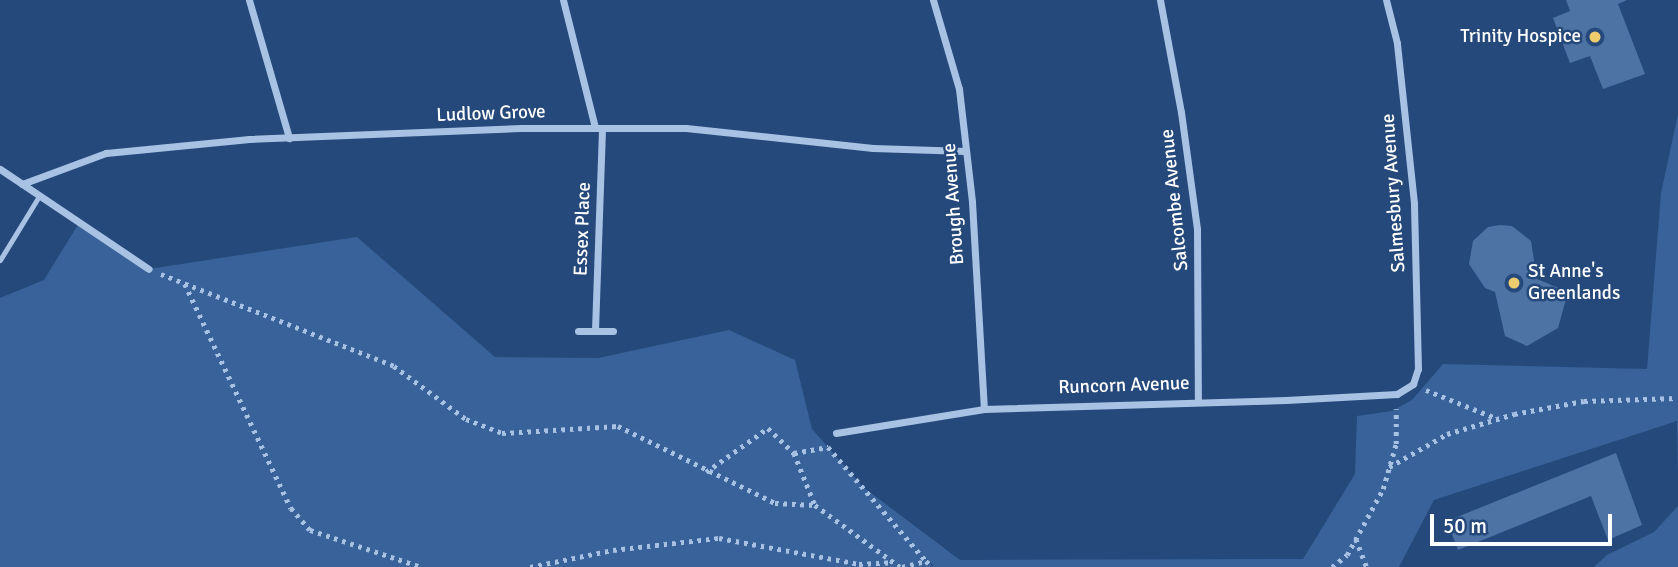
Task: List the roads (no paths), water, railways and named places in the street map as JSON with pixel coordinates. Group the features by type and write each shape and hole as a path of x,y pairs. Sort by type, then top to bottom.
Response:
{"street":[{"path":"249,0 289,138"},
{"name":"Essex Place","path":"563,0 598,128 595,330"},
{"name":"Brough Avenue","path":"933,0 959,89 984,409"},
{"name":"Salcombe Avenue","path":"1160,0 1181,112 1197,229 1198,400"},
{"name":"Salmesbury Avenue","path":"1386,0 1397,43 1414,203 1418,369 1413,384 1397,394"},
{"name":"Ludlow Grove","path":"22,184 106,153 289,138 598,128 687,128 873,148 966,152"},
{"path":"0,169 149,269"},
{"path":"578,331 613,331"},
{"name":"Runcorn Avenue","path":"836,433 984,409 1397,394"}],"lane":[{"path":"0,260 39,196"}],"place":[{"name":"Trinity Hospice","path":"1595,37"},
{"name":"St Anne's Greenlands","path":"1514,283"}]}
